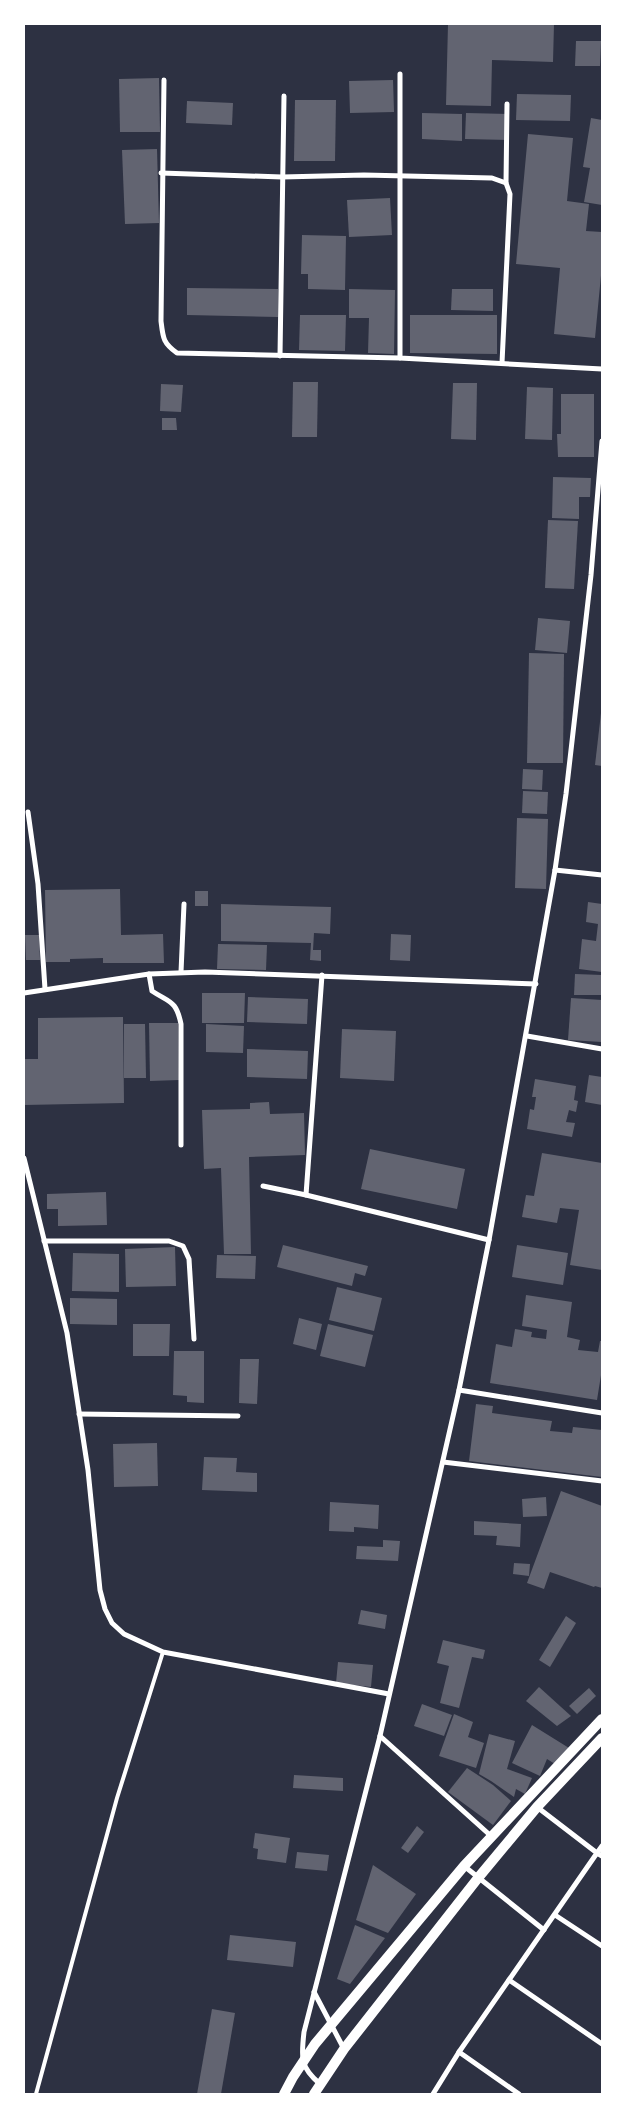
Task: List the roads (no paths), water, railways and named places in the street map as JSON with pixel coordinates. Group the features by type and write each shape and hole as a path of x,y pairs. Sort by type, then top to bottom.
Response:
{"main road":[{"path":"284,2094 304,2060 464,1866 602,1719"},
{"path":"314,2094 344,2049 478,1878 537,1807 602,1738"}],"street":[{"path":"400,74 400,358"},
{"path":"164,80 161,321 162,334 166,345 177,353 400,358 602,369"},
{"path":"280,356 284,96"},
{"path":"502,363 510,194 506,183 507,104"},
{"path":"162,173 282,178 399,176 492,178 506,183"},
{"path":"320,2084 307,2072 304,2060 304,2032 380,1736 459,1390 489,1240 536,984 566,794 590,584 602,441"},
{"path":"28,812 38,884 45,989"},
{"path":"555,870 602,875"},
{"path":"181,972 184,904"},
{"path":"24,993 149,974 181,972 322,975 536,984"},
{"path":"149,974 152,991 173,1002 178,1009 181,1024 181,1145"},
{"path":"306,1195 322,975"},
{"path":"527,1036 602,1049"},
{"path":"24,1158 67,1333 88,1470 100,1590 105,1609 112,1623 124,1634 164,1652 389,1694"},
{"path":"263,1186 489,1240"},
{"path":"44,1241 169,1241 183,1246 189,1259 194,1339"},
{"path":"459,1390 602,1413"},
{"path":"79,1414 238,1416"},
{"path":"443,1462 602,1481"},
{"path":"380,1736 491,1836"},
{"path":"537,1807 600,1854"},
{"path":"433,2094 459,2052 509,1980 600,1854 602,1846"},
{"path":"464,1866 544,1930"},
{"path":"555,1915 602,1946"},
{"path":"509,1980 602,2044"},
{"path":"314,1991 344,2049"},
{"path":"459,2052 519,2094"}],"lane":[{"path":"36,2094 117,1798 164,1652"}]}
